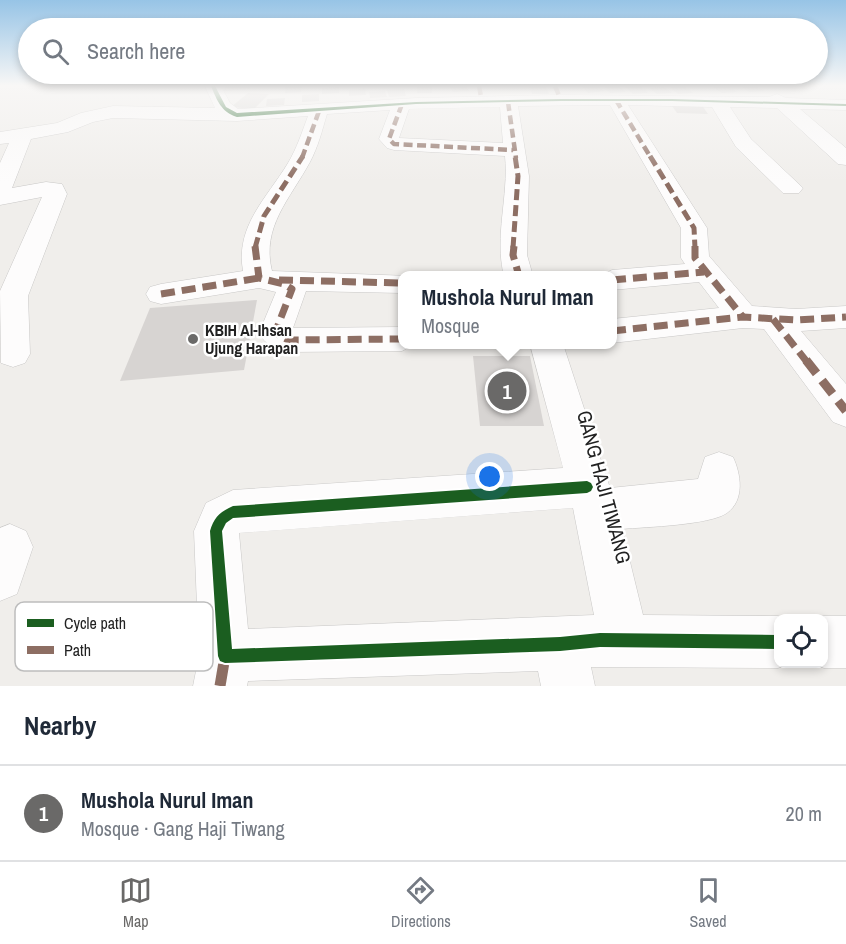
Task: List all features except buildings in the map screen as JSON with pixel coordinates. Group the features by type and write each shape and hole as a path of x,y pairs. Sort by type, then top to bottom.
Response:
{"street":[{"path":"0,138 61,128 92,118"},
{"path":"263,279 253,250 257,230 267,209 299,163 316,118"},
{"path":"399,118 388,139 394,144 513,150"},
{"path":"510,118 519,184 513,255 518,271"},
{"path":"627,118 694,228 695,258 704,272 758,318 846,411"},
{"path":"728,118 743,143 791,188"},
{"path":"799,118 846,159"},
{"path":"0,190 22,135"},
{"path":"0,198 46,189 54,189 55,194 13,296 13,354"},
{"path":"617,280 704,272"},
{"path":"263,279 284,284 292,289 275,327 275,333 280,338 288,340 398,339"},
{"path":"161,294 263,279 398,283"},
{"path":"617,331 758,318 846,317"},
{"name":"GANG HAJI TIWANG","path":"547,349 591,499 624,640"},
{"path":"719,471 719,491 712,498 591,499 233,512 225,515 218,522 216,531 222,671 564,665 624,640 774,642"},
{"path":"828,642 846,642"}],"marked path":[{"path":"317,118 302,157 264,216 255,244 255,260 259,278 284,284 292,289 275,333 288,340 398,339"},
{"path":"397,118 389,139 394,144 513,150"},
{"path":"510,118 518,176 513,255 518,271"},
{"path":"627,118 694,228 695,258 743,317"},
{"path":"617,280 704,272"},
{"path":"161,294 259,278"},
{"path":"279,280 398,283"},
{"path":"617,330 743,317 796,320 846,317"},
{"path":"773,319 846,411"},
{"path":"220,686 225,656"}],"cycle path":[{"path":"587,487 233,512 220,521 216,531 225,656 560,644 600,640 774,642"}],"place":[{"name":"KBIH Al-Ihsan Ujung Harapan","path":"193,339"},
{"name":"Mushola Nurul Iman","path":"507,391"}]}
